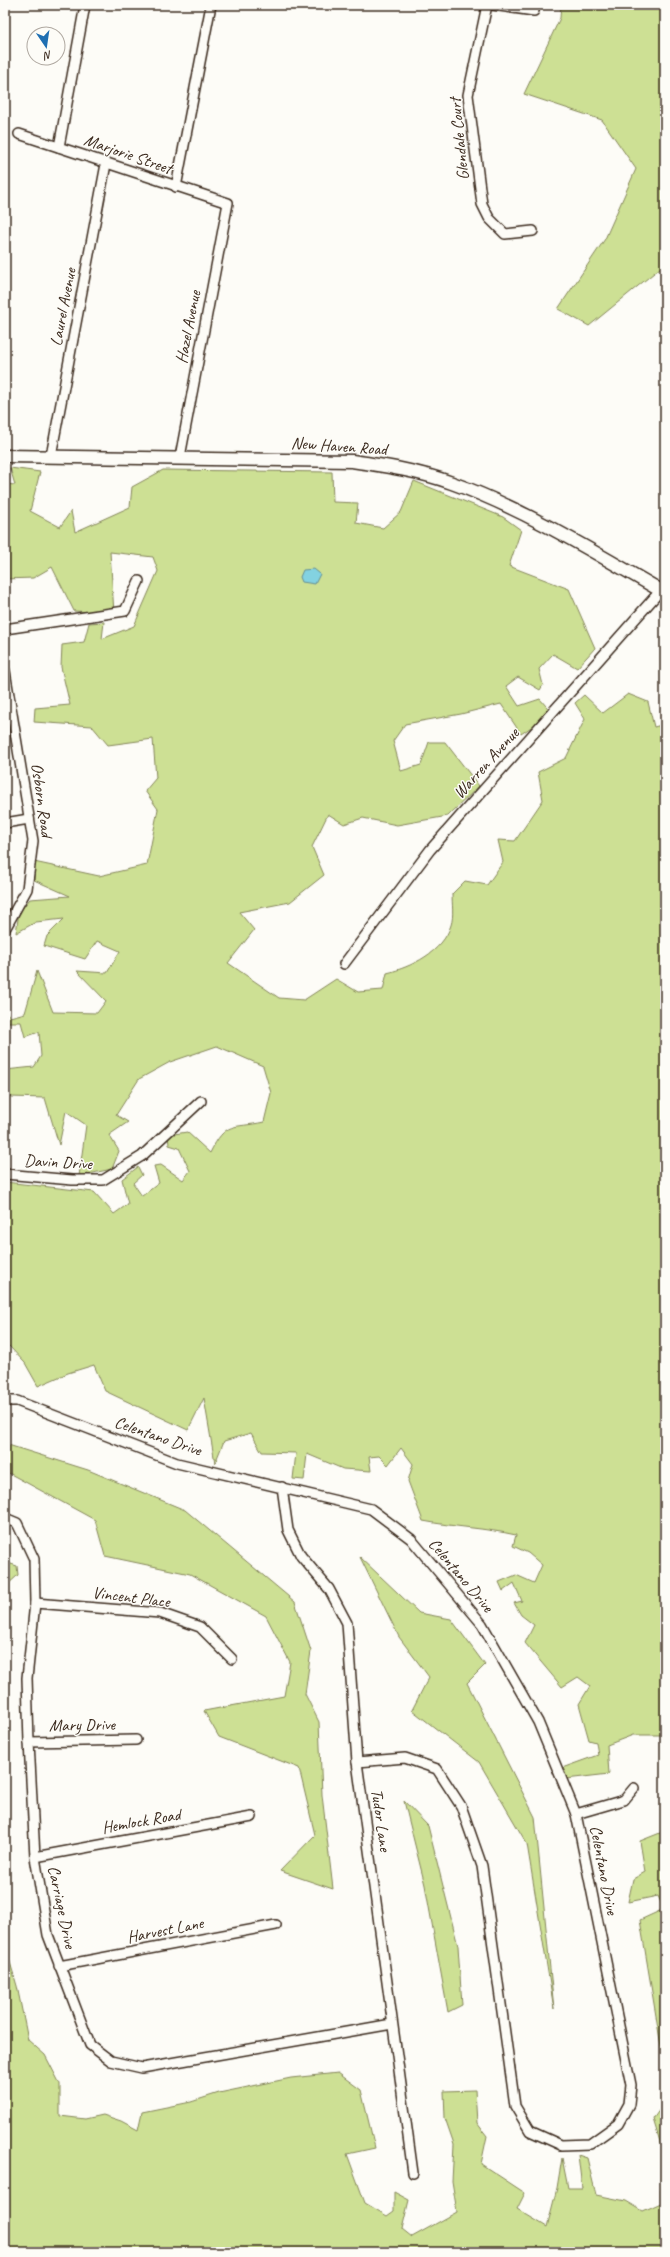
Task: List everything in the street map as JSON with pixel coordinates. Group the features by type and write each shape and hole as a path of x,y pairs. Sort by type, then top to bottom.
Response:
{"main road":[{"name":"New Haven Road","path":"5,456 352,461 408,470 453,483 499,503 663,591"}],"street":[{"path":"59,147 85,5"},
{"path":"176,186 211,5"},
{"name":"Glendale Court","path":"487,5 468,95 482,204 489,218 505,234 533,231"},
{"path":"492,5 534,11"},
{"name":"Marjorie Street","path":"19,134 106,164 228,203"},
{"name":"Laurel Avenue","path":"51,456 106,164"},
{"name":"Hazel Avenue","path":"180,458 228,203"},
{"path":"5,629 125,611 139,581"},
{"name":"Warren Avenue","path":"344,964 430,850 663,591"},
{"name":"Osborn Road","path":"5,671 33,841 26,889 5,929"},
{"path":"5,823 29,819"},
{"name":"Davin Drive","path":"5,1174 72,1180 103,1180 142,1156 201,1100"},
{"name":"Celentano Drive","path":"5,1401 17,1401 177,1463 371,1509 411,1540 482,1624 538,1722 576,1814 631,2085 629,2104 618,2124 590,2144 561,2145 530,2130 515,2106 482,1866 461,1806 437,1769 405,1758 357,1762"},
{"name":"Tudor Lane","path":"282,1487 288,1530 301,1556 330,1589 347,1623 357,1762 413,2173"},
{"name":"Carriage Drive","path":"5,1518 17,1523 34,1559 35,1603 27,1678 35,1857 48,1935 90,2045 111,2061 142,2068 392,2024"},
{"name":"Vincent Place","path":"35,1603 160,1613 200,1627 232,1659"},
{"name":"Mary Drive","path":"29,1742 136,1740"},
{"path":"576,1814 624,1800 634,1788"},
{"name":"Hemlock Road","path":"35,1857 252,1817"},
{"name":"Harvest Lane","path":"59,1966 276,1925"}],"green space":[{"path":"561,5 665,5 665,264 589,326 558,309 605,239 636,169 602,120 524,94 560,18"},
{"path":"10,468 40,472 30,511 60,527 71,511 75,532 130,507 132,487 163,470 332,472 333,502 358,503 356,523 383,528 401,512 414,481 503,517 521,530 509,566 569,589 595,648 577,668 553,654 539,669 543,685 540,690 518,677 506,686 519,706 540,699 552,713 521,734 501,704 461,714 405,724 393,741 401,771 421,765 429,742 445,742 479,786 448,816 397,825 363,818 344,824 328,814 312,847 324,875 290,902 239,912 254,930 228,963 279,998 304,1000 336,979 358,992 383,990 387,973 406,967 425,957 434,950 447,935 451,925 453,914 452,894 465,881 487,885 503,862 498,840 515,841 543,800 538,772 566,758 585,719 575,703 584,695 603,713 628,694 648,702 654,727 665,724 665,1739 662,1735 633,1735 607,1745 609,1774 566,1779 562,1768 598,1755 596,1742 589,1740 579,1704 590,1686 578,1677 562,1687 525,1643 534,1625 521,1615 514,1603 522,1601 514,1583 503,1591 499,1582 516,1575 534,1583 542,1565 528,1553 513,1546 516,1535 423,1521 408,1481 413,1464 401,1448 388,1465 379,1456 369,1457 371,1471 343,1469 307,1454 304,1480 293,1479 296,1453 262,1452 251,1433 224,1441 215,1463 204,1398 188,1430 105,1391 94,1365 68,1373 38,1386 25,1363 9,1346 5,1348 5,1182 94,1192 114,1214 128,1204 122,1179 138,1167 142,1175 133,1183 142,1196 159,1183 154,1166 161,1165 183,1180 190,1171 179,1148 169,1145 168,1135 187,1132 210,1153 221,1135 231,1128 264,1122 271,1093 263,1066 217,1046 170,1062 139,1079 116,1115 128,1122 109,1135 119,1151 112,1169 79,1176 86,1125 66,1111 59,1145 45,1098 11,1097 5,1094 5,1070 34,1067 41,1056 39,1032 25,1037 21,1022 5,1022 5,1010 10,1017 25,1013 37,971 53,1012 97,1013 106,1001 77,971 107,973 120,951 97,941 85,959 44,946 47,936 64,919 36,922 16,933 19,912 30,899 70,896 34,880 34,862 99,876 147,865 158,809 145,791 156,778 153,739 108,745 92,726 34,722 35,708 70,705 61,667 62,645 84,642 89,623 104,622 102,639 134,626 158,571 153,557 110,552 114,613 74,611 52,567 33,578 5,579 5,484 15,485"},
{"path":"5,1444 88,1470 185,1510 295,1602 311,1651 305,1694 319,1722 322,1795 333,1889 280,1871 315,1835 299,1768 219,1737 204,1711 284,1696 290,1662 266,1616 190,1574 105,1556 95,1520 5,1471"},
{"path":"360,1557 419,1613 451,1619 485,1665 467,1683 535,1817 554,2009 527,1844 479,1762 412,1710 429,1677 399,1637"},
{"path":"5,1562 17,1566 18,1575 5,1587"},
{"path":"404,1801 428,1826 458,1946 462,2005 448,2012 425,1885"},
{"path":"665,1831 665,2054 662,2052 640,1920 664,1909 658,1896 628,1902 633,1879 645,1872 640,1841"},
{"path":"5,1945 17,1986 28,2040 45,2055 60,2084 60,2116 85,2119 103,2115 121,2121 138,2130 142,2112 191,2102 219,2093 291,2078 338,2073 361,2090 375,2148 347,2154 365,2203 387,2216 394,2211 394,2192 409,2200 402,2229 412,2237 457,2212 452,2181 454,2144 445,2118 444,2091 475,2090 477,2123 487,2136 481,2164 525,2193 517,2209 547,2227 557,2188 562,2158 568,2188 582,2188 578,2155 587,2158 596,2195 626,2201 643,2211 661,2203 661,2190 665,2186 665,2252 5,2252"},
{"path":"665,2102 665,2158 653,2119"}],"water":[{"path":"314,569 320,574 315,584 302,582 300,577 303,570"}]}
